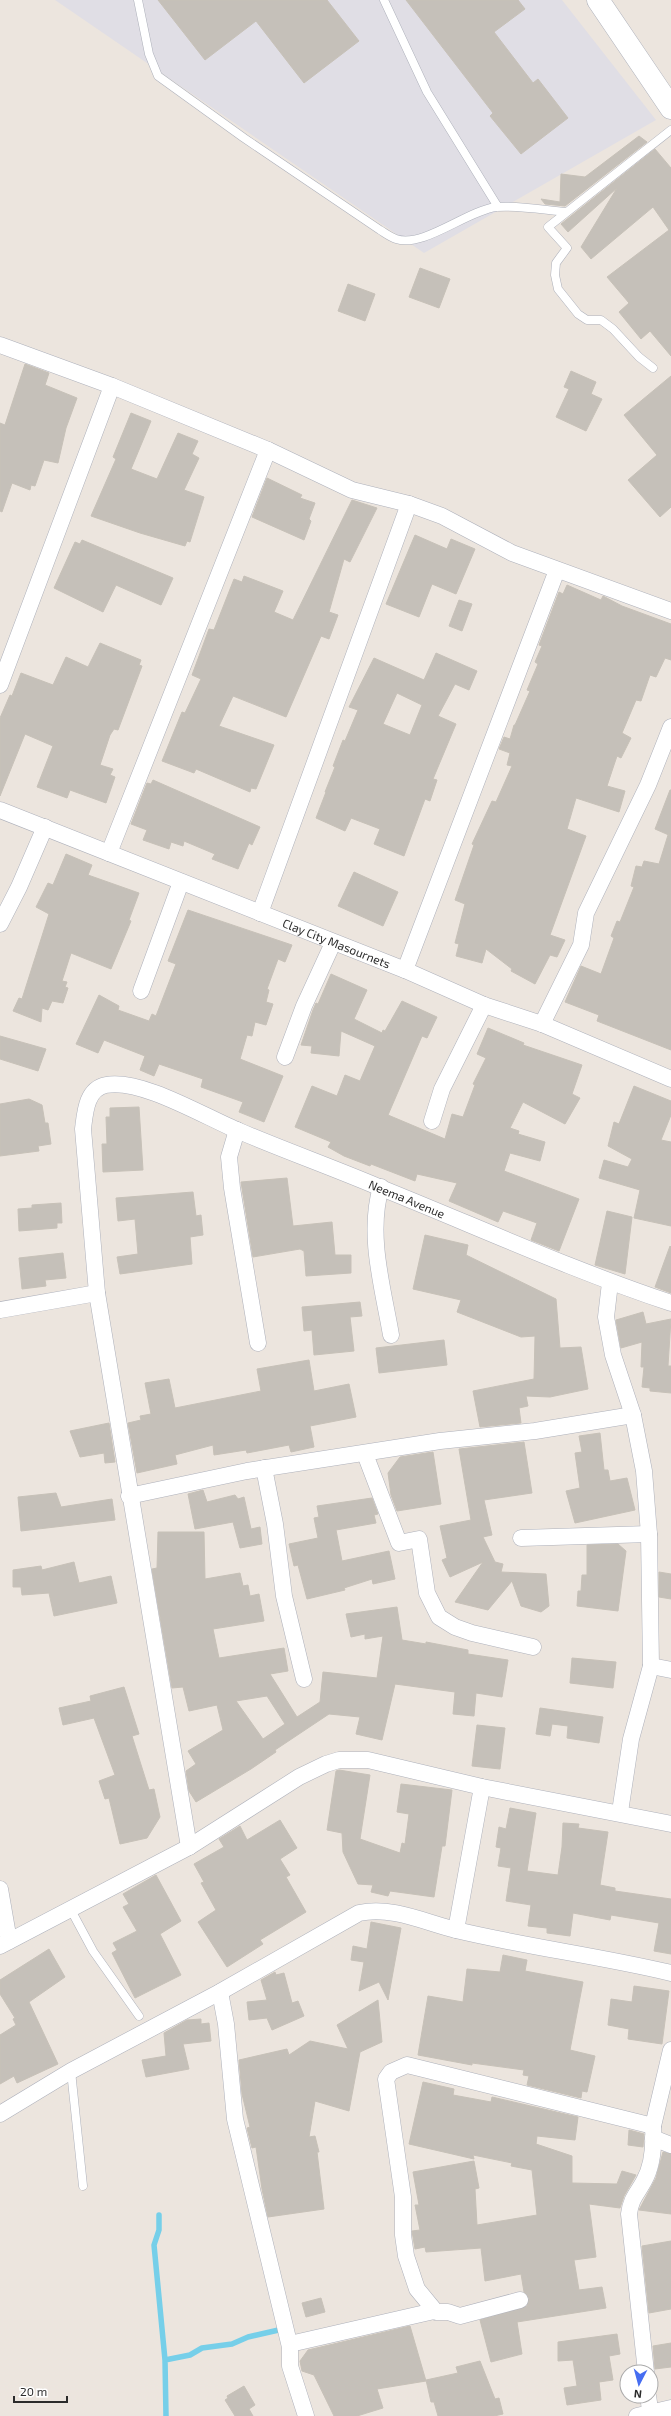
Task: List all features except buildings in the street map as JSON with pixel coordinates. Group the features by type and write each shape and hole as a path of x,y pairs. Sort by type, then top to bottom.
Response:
{"main road":[{"path":"598,0 671,108"}],"street":[{"path":"0,345 112,386 268,450 352,490 409,504 442,516 512,553 671,611"},
{"path":"0,685 112,386"},
{"path":"109,853 268,450"},
{"path":"260,913 409,504"},
{"path":"405,970 557,570"},
{"path":"542,1024 581,945 586,913 648,785 671,727"},
{"name":"Clay City Masournets","path":"0,810 333,943 405,970 484,1005 542,1024 671,1079"},
{"path":"0,924 19,887 45,827"},
{"path":"141,991 181,882"},
{"path":"285,1057 304,1006 333,943"},
{"path":"432,1121 442,1089 484,1005"},
{"name":"Neema Avenue","path":"189,1847 129,1496 97,1293 83,1129 86,1106 94,1091 104,1085 124,1084 144,1089 237,1130 381,1187 610,1283 671,1303"},
{"path":"237,1130 229,1157 232,1188 258,1343"},
{"path":"381,1187 375,1222 378,1254 391,1336"},
{"path":"610,1283 606,1317 613,1355 633,1415 644,1471 649,1534 651,1666 631,1739 620,1812"},
{"path":"0,1310 97,1293"},
{"path":"129,1496 264,1468 365,1454 440,1441 535,1431 633,1415"},
{"path":"365,1454 399,1543 420,1539 427,1593 439,1617 455,1627 472,1633 534,1647"},
{"path":"264,1468 275,1524 284,1596 304,1679"},
{"path":"521,1538 649,1534"},
{"path":"651,1666 671,1670"},
{"path":"0,1889 5,1944 189,1847 299,1777 326,1764 339,1760 368,1760 482,1787 620,1812 671,1824"},
{"path":"456,1930 482,1787"},
{"path":"0,2114 71,2071 220,1992 359,1913 374,1910 407,1915 456,1930 626,1962 671,1973"},
{"path":"220,1992 226,2024 235,2119 290,2344 290,2366 306,2416"},
{"path":"645,2364 629,2214 631,2200 645,2180 654,2143 653,2132 671,2050"},
{"path":"434,2311 417,2289 405,2249 403,2235 403,2197 386,2079 391,2072 407,2065 653,2132 671,2145"},
{"path":"290,2344 434,2311 448,2312 460,2316 520,2300"},
{"path":"647,2404 646,2415 671,2408"}],"lane":[{"path":"138,0 149,54 158,76 244,138 380,230 396,239 411,240 426,236 474,213 498,207 566,212"},
{"path":"384,0 427,92 498,207"},
{"path":"653,368 639,357 613,329 601,320 587,320 578,314 558,289 555,275 556,263 566,248 548,227 671,130"},
{"path":"71,1910 93,1951 139,2016"},
{"path":"71,2071 83,2186"}],"shaded area":[{"path":"55,0 562,0 656,120 424,253"}],"waterway":[{"path":"159,2215 159,2230 154,2245 165,2360"},
{"path":"166,2416 165,2360 190,2355 202,2348 232,2344 248,2337 283,2329"}]}
